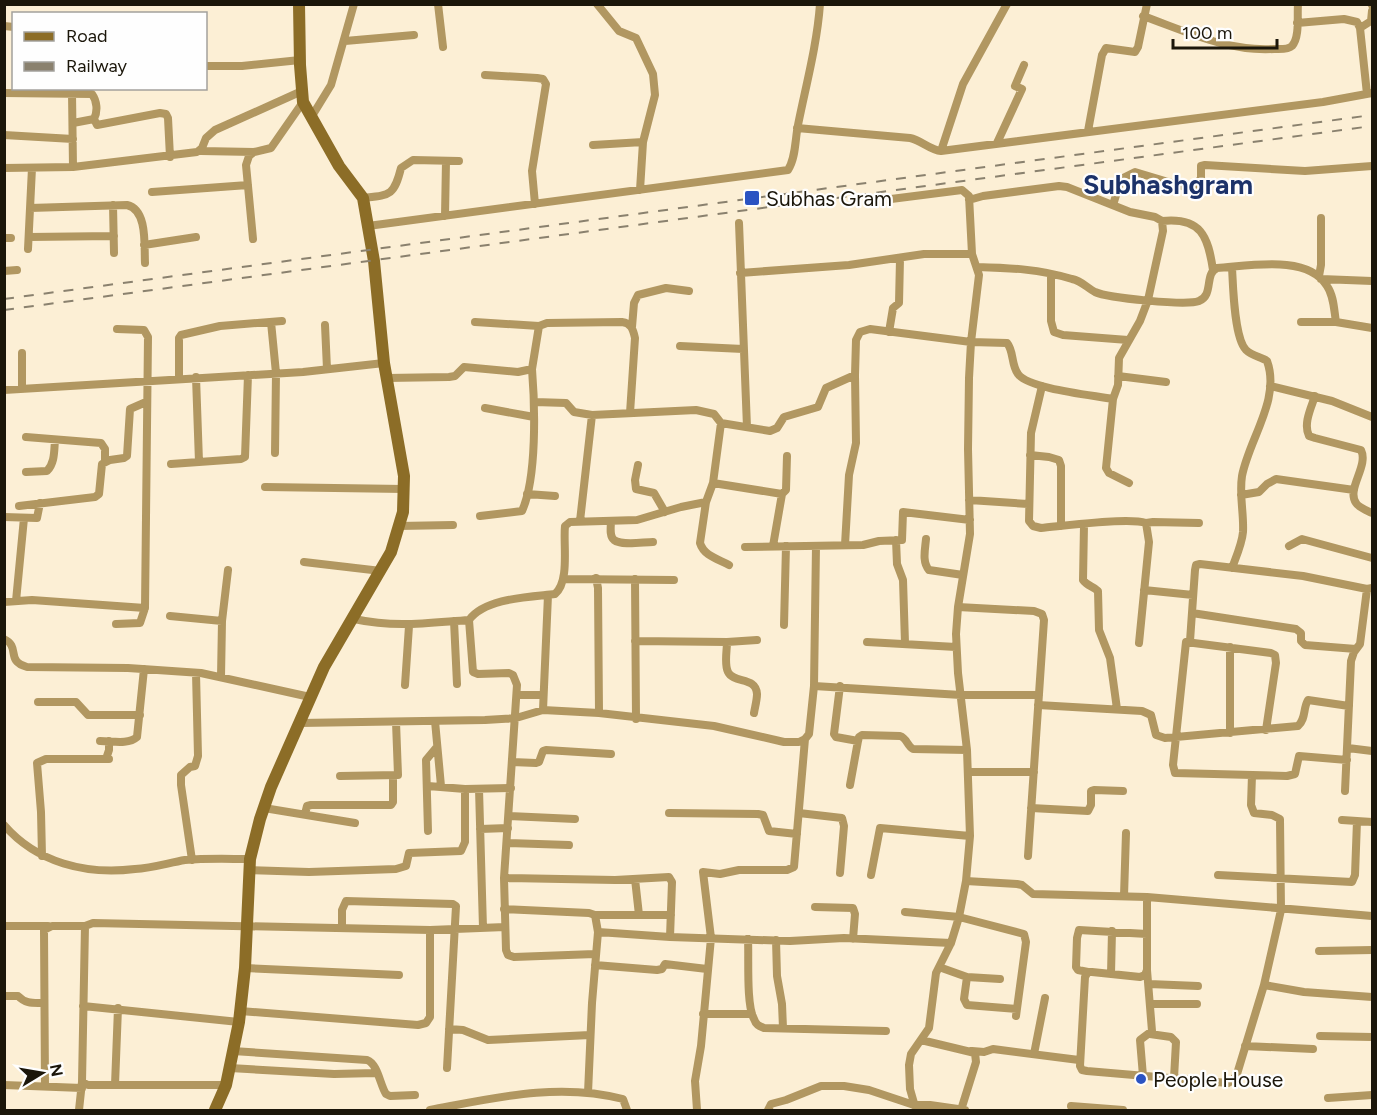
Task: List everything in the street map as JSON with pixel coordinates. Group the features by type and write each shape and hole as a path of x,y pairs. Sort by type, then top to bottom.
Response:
{"main road":[{"path":"215,1110 226,1086 239,1016 245,968 250,864 264,808 324,667 392,552 403,512 404,476 384,363 374,261 363,198 339,166 303,96 299,4"}],"street":[{"path":"312,116 331,85 354,4"},
{"path":"438,4 442,47"},
{"path":"597,4 619,31 636,38 653,74 655,95 643,142 640,190"},
{"path":"368,226 788,170 792,165 797,128 818,29 820,4"},
{"path":"941,151 963,84 1007,4"},
{"path":"1089,131 1102,55 1106,48 1135,52 1147,4"},
{"path":"1143,16 1220,44 1262,50 1292,46 1295,38 1298,4"},
{"path":"1360,28 1371,21 1372,11"},
{"path":"797,128 910,138 941,151 1370,94 1360,28 1357,22 1344,19 1297,23"},
{"path":"345,41 414,35"},
{"path":"207,66 242,66 300,60"},
{"path":"998,143 1022,89 1015,86 1024,66"},
{"path":"485,75 543,79 546,84 532,171 535,204"},
{"path":"4,93 92,94 97,110 94,119 97,125 160,113 166,114 170,156"},
{"path":"72,93 73,167"},
{"path":"200,151 206,138 215,130 303,96"},
{"path":"4,168 73,167 200,151 254,152 271,148 303,96"},
{"path":"73,123 94,119"},
{"path":"4,135 73,139"},
{"path":"593,145 643,142"},
{"path":"253,239 246,165 249,156 254,152"},
{"path":"363,198 387,195 394,189 401,168 413,160 459,161"},
{"path":"445,216 446,161"},
{"path":"1113,206 1121,178 1135,172 1185,187 1196,185 1201,178 1201,166 1205,165 1305,171 1372,166"},
{"path":"28,249 32,168"},
{"path":"152,192 248,185"},
{"path":"969,200 983,196 1059,186 1067,187 1130,212 1155,217 1162,221 1180,220 1194,226 1202,232 1210,247 1213,270 1206,297 1202,301 1191,304 1098,294 1084,283 1028,268 977,267"},
{"path":"891,199 962,190 966,192 969,200 972,254 979,275 971,342 968,449 970,534 958,607 956,646 967,750 970,836 966,881 959,918 933,986 929,1028 911,1054 910,1089 915,1108"},
{"path":"113,205 114,253"},
{"path":"30,207 134,206 140,214 145,263"},
{"path":"1320,218 1320,277"},
{"path":"1129,483 1109,473 1106,468 1113,399 1118,385 1119,358 1140,321 1148,300 1163,231 1162,221"},
{"path":"739,223 747,427"},
{"path":"29,237 114,236"},
{"path":"144,245 196,237"},
{"path":"740,273 849,265 924,254 972,254"},
{"path":"889,332 893,308 899,303 900,259"},
{"path":"1213,270 1290,264 1307,269 1320,277 1328,286 1336,322"},
{"path":"1232,267 1235,310 1240,336 1247,352 1267,361 1272,375 1265,410 1246,460 1240,495 1243,535 1233,568"},
{"path":"4,271 18,270"},
{"path":"1052,274 1051,321 1054,332 1063,335 1128,340"},
{"path":"1320,277 1372,281"},
{"path":"630,413 635,338 632,327 634,303 639,295 666,288 689,291"},
{"path":"179,378 179,338 182,335 220,326 282,321"},
{"path":"271,322 276,373 274,453"},
{"path":"475,322 539,326 547,323 622,322 632,327"},
{"path":"1301,322 1336,322 1372,328"},
{"path":"325,325 327,369"},
{"path":"480,516 522,511 527,495 531,476 535,402 532,369 539,326"},
{"path":"116,624 140,623 145,608 147,402 147,334 144,330 117,329"},
{"path":"845,545 849,476 856,443 856,340 860,332 870,329 971,342 1007,343 1010,346 1015,370 1019,376 1032,384 1113,399"},
{"path":"680,346 744,349"},
{"path":"22,353 22,389"},
{"path":"4,390 248,375 384,363"},
{"path":"387,378 449,377 455,376 464,367 518,372 532,369"},
{"path":"171,464 245,457 248,375"},
{"path":"535,402 566,403 574,412 592,415 696,410 714,414 721,423 770,431 777,428 784,417 818,407 826,388 855,375"},
{"path":"1118,376 1166,382"},
{"path":"196,377 199,462"},
{"path":"1042,386 1031,433 1027,516 1033,526 1041,528 1140,521 1146,524 1152,522 1198,523"},
{"path":"1270,386 1332,401 1372,417"},
{"path":"1315,396 1306,431 1309,436 1361,450 1363,454 1354,490 1356,504 1372,513"},
{"path":"105,461 127,456 130,409 147,402"},
{"path":"485,408 534,417"},
{"path":"580,521 592,415"},
{"path":"721,423 713,483 706,502 700,543 709,555 729,565"},
{"path":"19,506 99,495 102,464 105,461 105,449 101,443 26,437"},
{"path":"26,472 50,469 53,464 56,440"},
{"path":"1030,455 1059,460 1061,526"},
{"path":"773,546 782,494 786,490 788,456"},
{"path":"639,465 635,480 636,489 654,493 665,512"},
{"path":"1240,495 1259,492 1267,484 1276,480 1354,490"},
{"path":"713,483 782,494"},
{"path":"265,487 404,489"},
{"path":"527,495 555,496"},
{"path":"969,500 1028,504"},
{"path":"595,954 514,957 508,955 506,950 504,878 517,684 513,675 473,672 469,620 475,612 486,606 555,594 559,591 564,579 565,526 570,522 637,520 706,502"},
{"path":"4,517 37,518 40,503"},
{"path":"745,547 863,545 879,541 902,540 903,513 970,520"},
{"path":"16,601 24,518"},
{"path":"611,520 614,540 653,542"},
{"path":"1139,643 1149,542 1146,524"},
{"path":"399,526 453,525"},
{"path":"1083,525 1083,580 1098,591 1099,630 1110,658 1117,709"},
{"path":"926,539 924,562 927,568 963,575"},
{"path":"1289,546 1302,539 1372,558"},
{"path":"896,540 897,564 903,580 905,643"},
{"path":"784,625 786,546"},
{"path":"697,1110 695,1081 711,938 703,872 720,874 739,870 791,870 795,863 805,740 809,734 814,686 816,546"},
{"path":"304,562 381,571"},
{"path":"1190,641 1196,566 1208,563 1370,588 1360,644 1351,661 1345,791"},
{"path":"222,677 222,621 228,570"},
{"path":"596,578 599,713"},
{"path":"564,579 674,580"},
{"path":"635,579 636,719"},
{"path":"1144,590 1193,594"},
{"path":"543,710 548,595"},
{"path":"4,602 32,600 145,608"},
{"path":"958,607 1034,610 1042,614 1044,620 1028,856"},
{"path":"1192,613 1296,629 1301,633 1301,641 1305,645 1356,649"},
{"path":"170,616 222,621"},
{"path":"354,619 379,624 409,626 469,620"},
{"path":"454,621 457,684"},
{"path":"405,685 409,626"},
{"path":"4,639 13,646 14,659 19,665 27,667 144,669 196,673 310,698"},
{"path":"635,640 727,642 757,640"},
{"path":"727,642 728,673 732,678 752,683 755,687 757,693 754,713"},
{"path":"867,642 956,646"},
{"path":"1266,730 1276,659 1270,653 1186,642 1173,765 1175,773 1292,775 1295,774 1299,756 1347,760"},
{"path":"1230,647 1230,733"},
{"path":"42,856 37,760 107,759 109,750 105,741 134,740 137,737 144,669"},
{"path":"192,860 181,775 190,767 195,766 198,756 196,673"},
{"path":"814,686 961,695 1039,694"},
{"path":"840,686 834,734 836,737 858,741"},
{"path":"517,695 543,695"},
{"path":"1038,705 1148,712 1155,735 1165,738 1298,726 1304,719 1308,700 1349,706"},
{"path":"38,702 76,702 88,715 140,715"},
{"path":"300,723 516,718 543,710 599,713 730,729 783,742 805,740"},
{"path":"435,721 441,786"},
{"path":"340,776 398,775 396,722"},
{"path":"850,785 858,741 862,735 904,737 913,749 967,750"},
{"path":"428,831 426,760 436,747"},
{"path":"1348,748 1372,751"},
{"path":"512,762 539,762 543,751 546,750 610,754"},
{"path":"968,772 1034,772"},
{"path":"1088,972 1085,977 1079,1060 1082,1070 1228,1083 1233,1080 1264,985 1281,910 1280,819 1272,814 1254,813 1251,805 1252,775"},
{"path":"305,814 307,806 310,805 391,805 393,776"},
{"path":"428,786 465,789 510,788"},
{"path":"4,825 29,848 42,856 79,868 120,871 192,860 250,864 309,872 396,869 406,866 409,852 461,851 465,842 465,789"},
{"path":"479,789 483,928"},
{"path":"1031,808 1088,811 1091,805 1091,791 1123,792"},
{"path":"264,808 354,823"},
{"path":"669,813 758,814 762,816 770,831 797,834"},
{"path":"799,813 842,818 844,826 840,873"},
{"path":"509,816 575,819"},
{"path":"1342,820 1372,822"},
{"path":"1218,875 1352,882 1355,875 1357,821"},
{"path":"480,829 508,828"},
{"path":"871,875 880,828 970,836"},
{"path":"1124,896 1126,833"},
{"path":"507,843 569,845"},
{"path":"504,878 615,880 669,877 672,882 670,937"},
{"path":"635,879 639,915"},
{"path":"966,881 1017,884 1033,894 1147,897 1372,916"},
{"path":"1147,897 1147,970 1152,1031 1150,1034"},
{"path":"342,928 343,904 346,901 453,904 456,906 447,1068"},
{"path":"815,907 853,909 855,914 853,939"},
{"path":"504,909 595,915 671,915"},
{"path":"905,912 959,918 1024,933 1026,942 1017,1013 967,1005 964,999 967,977"},
{"path":"588,1093 598,932 595,915"},
{"path":"4,927 85,926 93,923 430,930 505,927"},
{"path":"45,1086 43,937 44,930 48,926"},
{"path":"79,1110 82,1085 85,926"},
{"path":"83,1006 418,1025 426,1023 430,1017 430,930"},
{"path":"1147,934 1079,930 1076,967 1078,970 1088,972 1140,977 1145,975 1147,970"},
{"path":"1111,974 1112,931"},
{"path":"598,932 670,937 776,940 853,939 951,943"},
{"path":"748,939 752,1014 758,1026 886,1031"},
{"path":"776,940 777,976 783,1028"},
{"path":"1319,951 1372,950"},
{"path":"595,965 657,970 662,969 668,963 707,969"},
{"path":"245,968 399,975"},
{"path":"939,968 967,977 1000,979"},
{"path":"1149,984 1198,986"},
{"path":"1264,985 1304,992 1372,997"},
{"path":"4,996 18,996 28,1003 43,1003"},
{"path":"1034,1054 1045,998"},
{"path":"1150,1004 1197,1004"},
{"path":"115,1085 118,1008"},
{"path":"703,1014 752,1014"},
{"path":"449,1029 463,1030 488,1040 590,1035"},
{"path":"1143,1076 1140,1040 1141,1037 1150,1034 1171,1037 1176,1042 1174,1078"},
{"path":"1320,1036 1372,1037"},
{"path":"921,1040 972,1051 984,1052 993,1049 1079,1060"},
{"path":"1245,1046 1313,1049"},
{"path":"961,1110 976,1062 975,1053 972,1051"},
{"path":"233,1052 367,1060 374,1065 375,1073 386,1094 390,1096 415,1095"},
{"path":"230,1068 334,1074 375,1073"},
{"path":"4,1085 226,1086"},
{"path":"768,1110 771,1104 828,1085 869,1090 915,1108 930,1105 965,1110"},
{"path":"430,1110 512,1094 562,1091 623,1099 627,1110"},
{"path":"1328,1098 1372,1095"},
{"path":"1071,1106 1123,1110"}],"railway":[{"path":"4,299 1372,115"},
{"path":"4,310 1372,126"}],"place":[{"name":"Subhas Gram","path":"752,198"},
{"name":"People House","path":"1141,1079"}],"district":[{"name":"Subhashgram","path":"1168,184"}]}
